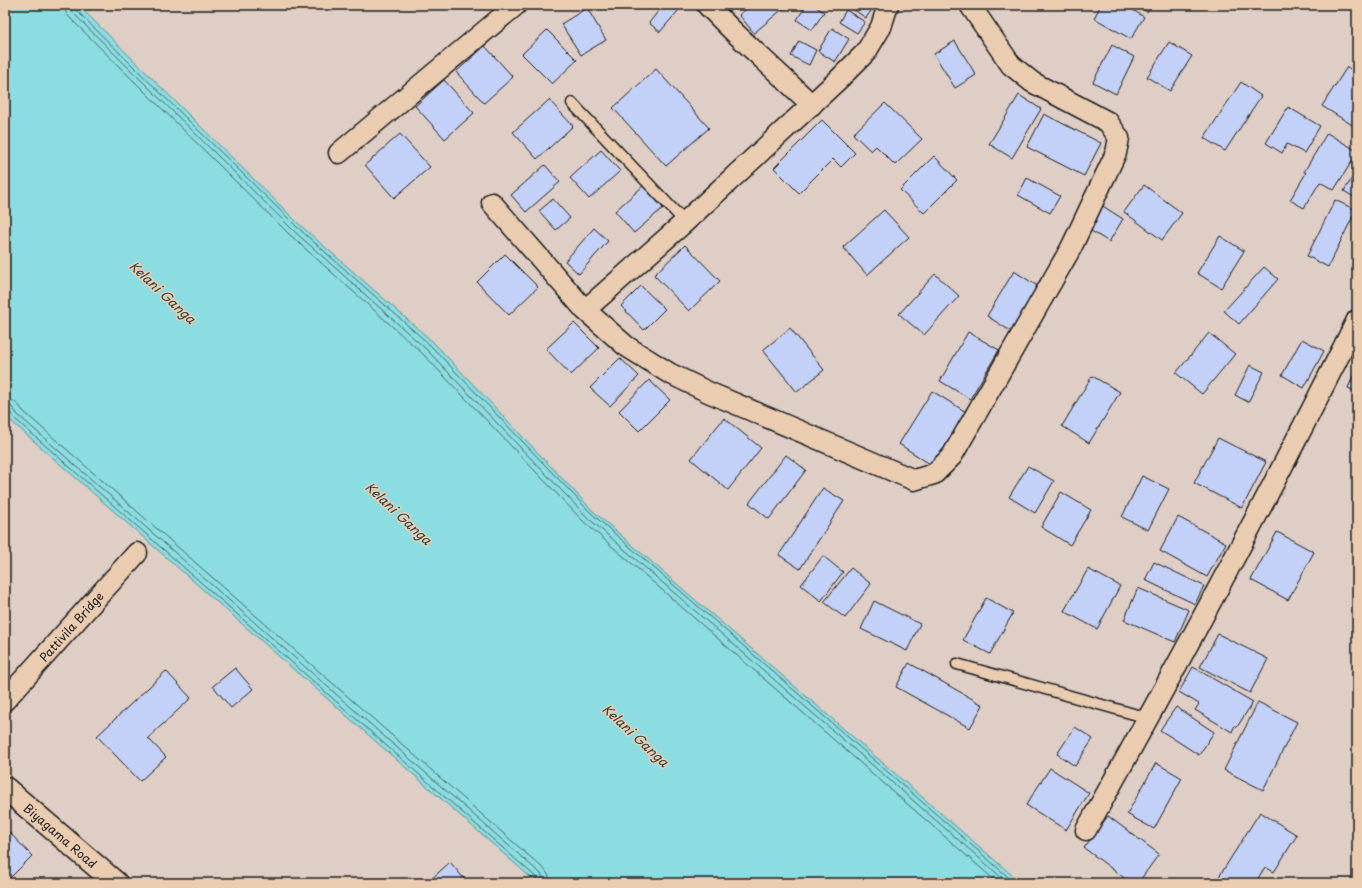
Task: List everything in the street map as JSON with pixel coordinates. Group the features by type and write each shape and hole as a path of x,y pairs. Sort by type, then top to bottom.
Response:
{"main road":[{"name":"Biyagama Road","path":"5,788 116,883"}],"street":[{"path":"339,153 516,5"},
{"path":"707,5 812,105"},
{"path":"585,310 685,222 812,105 866,52 880,27 888,5"},
{"path":"492,202 585,310 626,346 669,373 708,392 914,480 934,474 952,456 1071,248 1116,153 1118,138 1108,122 1032,82 1011,65 970,5"},
{"path":"1086,830 1148,718 1287,457 1357,320"},
{"name":"Pattivila Bridge","path":"5,700 137,553"}],"lane":[{"path":"572,103 685,222"},
{"path":"957,664 1148,718"}],"water":[{"name":"Kelani Ganga","path":"5,5 78,5 300,225 433,342 593,511 1021,883 537,883 11,421 5,412"}],"building":[{"path":"663,5 683,5 660,32 649,23"},
{"path":"751,5 784,5 785,7 754,33 739,15"},
{"path":"806,5 813,5 824,12 812,30 797,20"},
{"path":"847,5 875,5 866,18"},
{"path":"1101,5 1125,5 1144,17 1131,39 1094,18"},
{"path":"1135,5 1151,5 1147,12"},
{"path":"587,8 606,40 581,55 561,24"},
{"path":"846,10 865,22 857,33 839,22"},
{"path":"832,28 849,39 835,62 818,51"},
{"path":"547,30 577,60 552,84 522,54"},
{"path":"799,41 816,50 809,65 791,56"},
{"path":"955,41 976,75 955,88 934,54"},
{"path":"1169,42 1192,56 1170,91 1147,77"},
{"path":"1112,45 1134,57 1116,94 1093,82"},
{"path":"485,46 513,77 484,103 456,72"},
{"path":"1347,67 1357,73 1357,128 1322,106"},
{"path":"656,69 709,128 666,166 613,108"},
{"path":"444,80 474,113 445,139 415,106"},
{"path":"1241,82 1261,96 1225,151 1204,138"},
{"path":"1019,95 1041,109 1012,158 989,144"},
{"path":"549,100 573,126 537,159 513,132"},
{"path":"885,103 922,139 895,165 876,146 871,151 853,134"},
{"path":"1288,107 1320,126 1304,153 1287,144 1282,153 1266,143"},
{"path":"1044,114 1101,143 1084,176 1027,147"},
{"path":"822,120 855,153 841,167 833,159 799,193 774,168"},
{"path":"1327,133 1357,151 1357,153 1334,190 1320,182 1304,208 1290,200 1306,173 1304,172"},
{"path":"400,134 430,167 394,198 365,165"},
{"path":"601,150 620,171 589,199 570,178"},
{"path":"934,156 957,180 924,213 900,190"},
{"path":"545,165 560,182 526,212 511,195"},
{"path":"1357,170 1357,199 1344,191"},
{"path":"1027,178 1060,196 1050,213 1018,195"},
{"path":"1144,185 1182,213 1162,240 1124,212"},
{"path":"643,186 663,208 634,233 615,211"},
{"path":"553,199 570,218 556,230 539,211"},
{"path":"1335,200 1356,210 1328,267 1307,256"},
{"path":"1098,203 1123,219 1109,242 1083,226"},
{"path":"884,210 909,237 867,275 843,247"},
{"path":"594,228 608,241 579,274 565,261"},
{"path":"1220,236 1244,251 1221,288 1197,273"},
{"path":"685,245 720,281 689,311 654,275"},
{"path":"505,254 538,287 509,315 477,282"},
{"path":"1264,267 1278,279 1239,324 1224,311"},
{"path":"1014,271 1039,287 1012,332 987,316"},
{"path":"935,274 959,296 924,335 899,314"},
{"path":"641,286 665,309 644,330 621,306"},
{"path":"574,323 599,348 571,375 546,349"},
{"path":"790,328 824,370 797,392 763,350"},
{"path":"968,332 999,350 970,399 940,381"},
{"path":"1209,333 1235,354 1202,394 1176,373"},
{"path":"1302,339 1324,351 1304,388 1282,375"},
{"path":"620,358 639,376 610,406 590,388"},
{"path":"1250,365 1264,372 1248,402 1235,395"},
{"path":"1355,372 1357,373 1357,392 1348,388"},
{"path":"1092,376 1120,392 1089,443 1062,426"},
{"path":"649,380 670,400 639,431 619,411"},
{"path":"932,391 966,412 933,466 899,444"},
{"path":"724,418 761,448 728,490 691,459"},
{"path":"1218,438 1266,462 1242,508 1194,483"},
{"path":"786,455 806,470 769,519 749,503"},
{"path":"1028,466 1054,481 1035,513 1009,497"},
{"path":"1142,476 1169,489 1148,530 1122,517"},
{"path":"823,488 844,501 800,569 779,555"},
{"path":"1061,492 1091,510 1070,545 1041,527"},
{"path":"1178,517 1226,543 1207,577 1160,551"},
{"path":"1277,532 1314,552 1288,600 1251,580"},
{"path":"823,556 843,572 821,601 801,585"},
{"path":"1154,562 1204,586 1195,604 1145,580"},
{"path":"851,568 871,584 845,618 824,602"},
{"path":"1088,569 1120,586 1097,629 1064,611"},
{"path":"1138,588 1189,610 1175,642 1124,620"},
{"path":"986,598 1013,613 990,654 963,640"},
{"path":"874,601 920,624 907,651 861,629"},
{"path":"1218,634 1268,659 1250,693 1200,667"},
{"path":"909,663 983,705 970,728 896,687"},
{"path":"1193,667 1253,702 1237,727 1235,725 1232,732 1195,710 1199,704 1179,692"},
{"path":"235,668 253,689 231,708 213,686"},
{"path":"166,671 191,698 148,738 166,757 140,781 97,736"},
{"path":"1258,702 1297,722 1263,790 1224,770"},
{"path":"1176,707 1214,732 1199,755 1160,730"},
{"path":"1075,727 1093,739 1075,766 1057,754"},
{"path":"1156,763 1182,778 1154,829 1127,814"},
{"path":"1050,768 1089,793 1066,830 1026,805"},
{"path":"1260,812 1297,835 1274,872 1265,867 1255,883 1215,883"},
{"path":"1108,816 1159,854 1138,883 1131,883 1084,848"},
{"path":"9,832 32,856 5,883 5,835"},
{"path":"450,862 465,880 462,883 427,883"}]}
